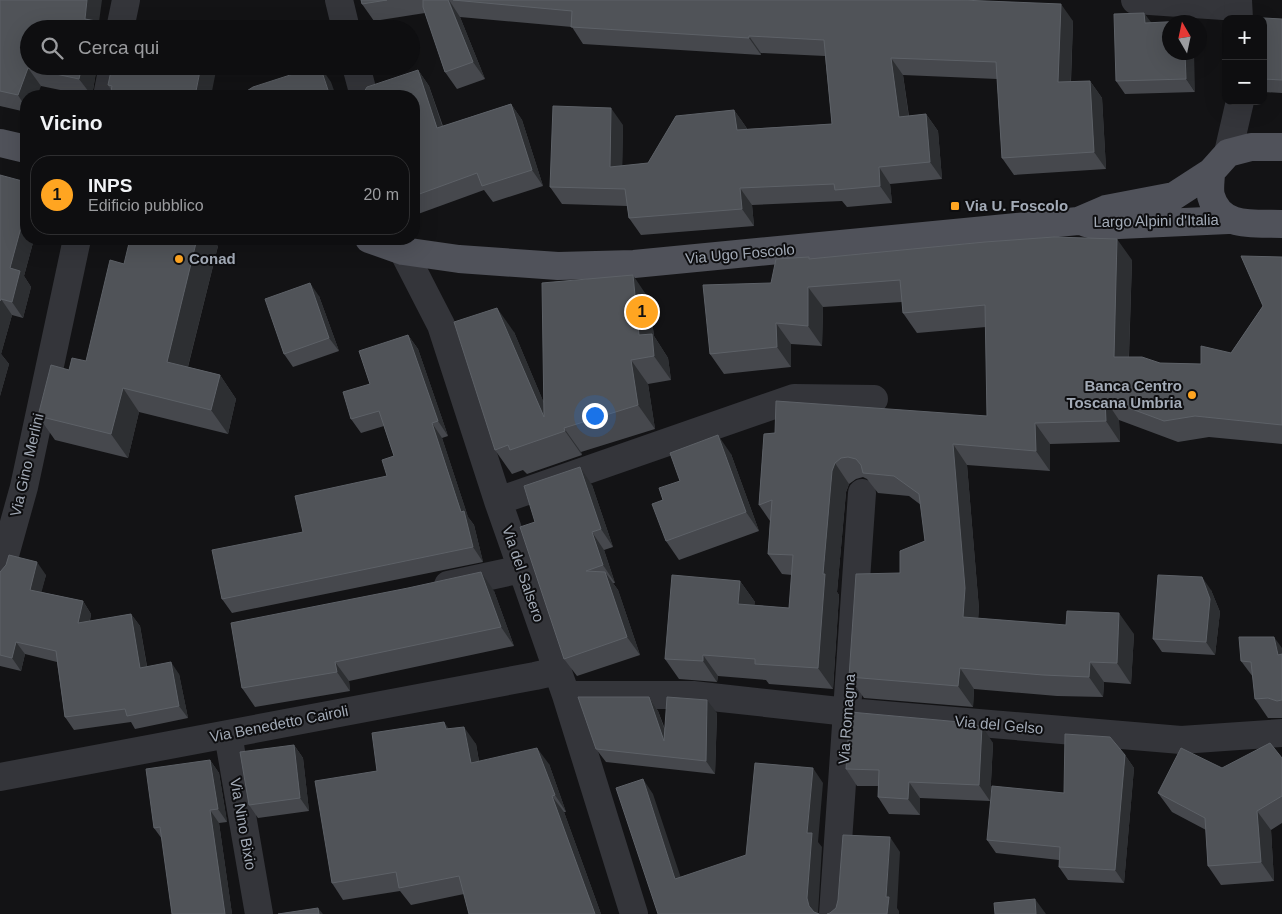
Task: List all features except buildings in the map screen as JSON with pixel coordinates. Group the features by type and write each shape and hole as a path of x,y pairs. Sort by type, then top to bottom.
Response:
{"main road":[{"path":"0,142 20,147"},
{"name":"Largo Alpini d'Italia","path":"1078,221 1106,209 1174,196 1219,163 1250,148 1282,147"},
{"name":"Largo Alpini d'Italia","path":"1219,163 1211,196 1220,213 1228,220"},
{"name":"Largo Alpini d'Italia","path":"1078,221 1097,226 1228,220 1282,224"},
{"name":"Via Ugo Foscolo","path":"401,245 460,259 558,266 634,264 1078,221"}],"street":[{"path":"122,20 126,0"},
{"path":"339,0 344,20"},
{"path":"1135,0 1238,9"},
{"path":"108,90 111,75"},
{"path":"358,75 362,90"},
{"path":"1219,163 1239,105"},
{"name":"Via Gino Merlini","path":"0,573 24,487 76,245"},
{"name":"Via del Salsero","path":"401,245 441,325 498,501 562,683 634,914"},
{"path":"498,501 794,398 874,398"},
{"name":"Via Romagna","path":"833,914 862,493"},
{"path":"428,590 522,569"},
{"name":"Via Benedetto Cairoli","path":"0,777 534,676 562,683"},
{"name":"Via del Gelso","path":"562,683 848,712 1181,740 1282,734"},
{"name":"Via Nino Bixio","path":"228,734 259,914"}],"place":[{"name":"Via U. Foscolo","path":"955,206"},
{"name":"Conad","path":"179,259"},
{"name":"INPS","path":"642,312"},
{"name":"Banca Centro Toscana Umbria","path":"1192,395"}]}
